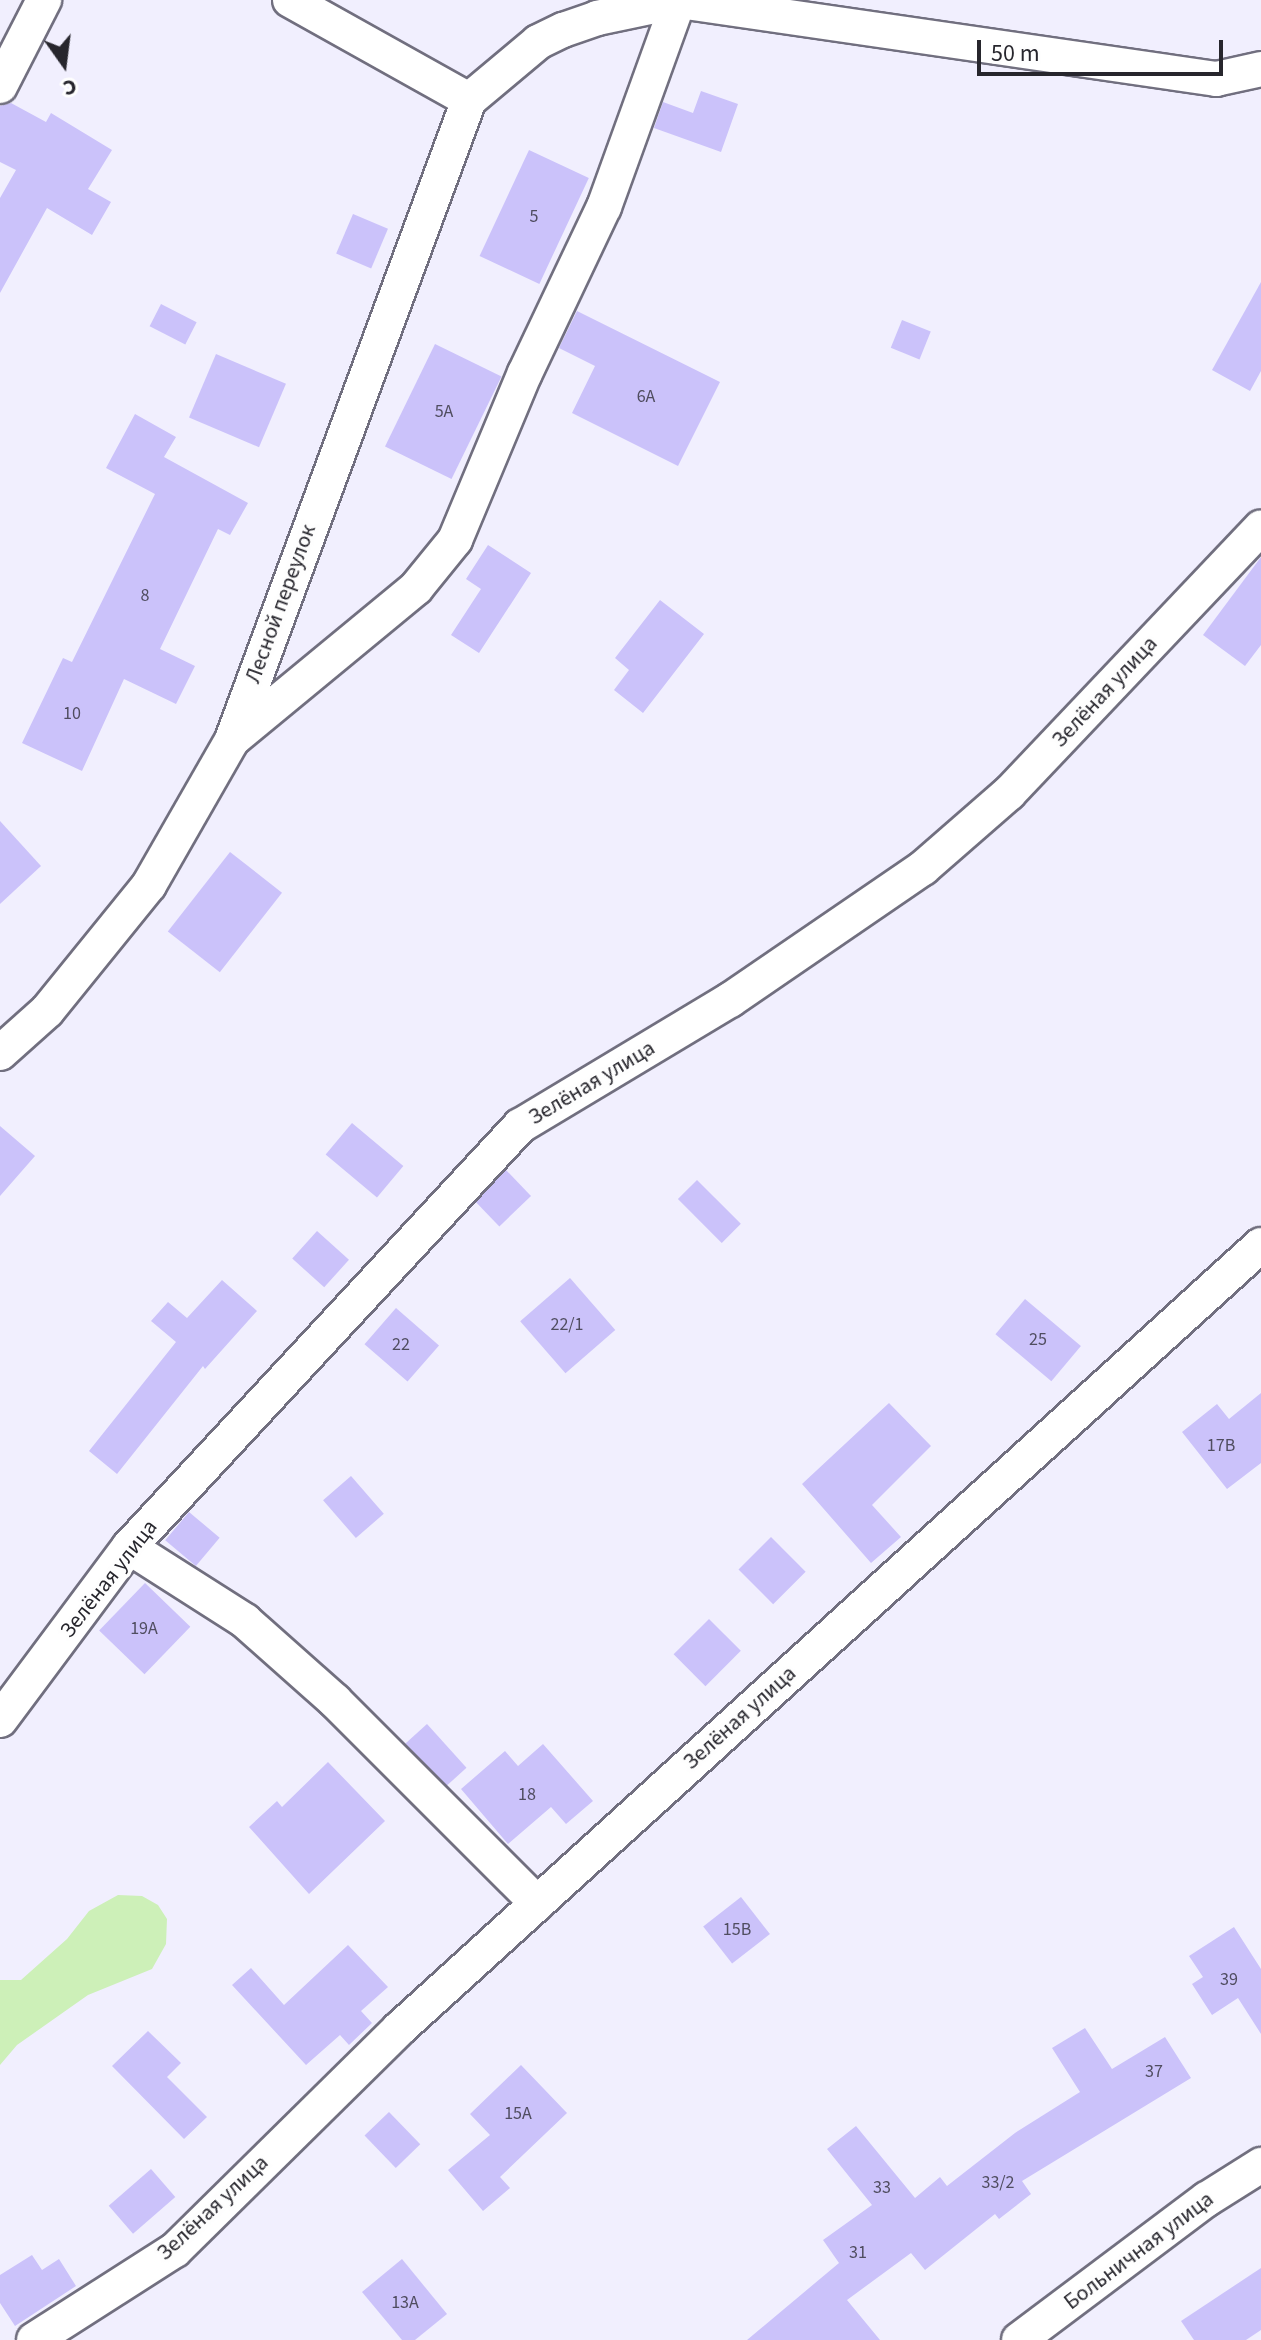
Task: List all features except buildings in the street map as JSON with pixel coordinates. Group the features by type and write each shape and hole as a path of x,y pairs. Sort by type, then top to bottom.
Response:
{"street":[{"path":"0,86 44,0"},
{"path":"290,0 469,100 538,42 550,36 597,18 679,0 1216,79 1261,69"},
{"path":"232,740 416,588 455,540 525,373 604,207 679,0"},
{"name":"Лесной переулок","path":"0,1053 47,1011 149,885 232,740 469,100"},
{"name":"Зелёная улица","path":"0,1720 129,1547 520,1126 730,1000 923,868 1009,793 1261,527"},
{"name":"Зелёная улица","path":"34,2340 175,2250 399,2029 1261,1245"},
{"path":"129,1547 245,1621 335,1701 537,1903"},
{"name":"Больничная улица","path":"1019,2340 1207,2199 1261,2165"}],"green space":[{"path":"118,1895 142,1896 158,1905 167,1919 166,1944 152,1969 88,1995 17,2045 0,2065 0,1980 21,1980 67,1939 89,1911"}]}
